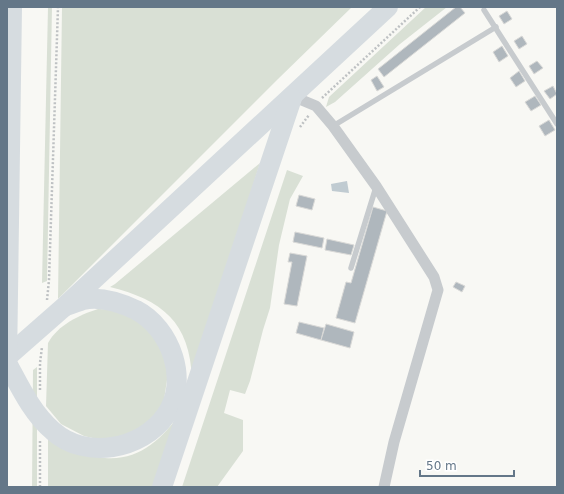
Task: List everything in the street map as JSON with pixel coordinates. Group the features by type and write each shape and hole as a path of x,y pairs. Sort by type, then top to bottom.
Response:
{"highway":[{"path":"12,7 7,363 12,384 26,399 40,418 54,432 73,444 94,448 114,447 133,441 151,431 166,415 174,399 176,381 175,366 172,350 164,335 153,322 126,305 104,300 84,300 64,307"},
{"path":"7,357 64,307 388,7"},
{"path":"162,487 292,96"}],"street":[{"path":"292,96 316,106 333,126 376,186 434,276 438,290 394,442 384,487"}],"lane":[{"path":"484,10 557,124"},
{"path":"333,126 496,28"},
{"path":"351,268 376,186"}],"path":[{"path":"49,280 58,7"},
{"path":"297,133 326,94 420,7"}],"shaded area":[{"path":"48,7 52,7 47,281 42,283"},
{"path":"62,7 352,7 58,299"},
{"path":"426,7 447,7 400,44 335,102 326,107 329,97"},
{"path":"260,163 192,379 190,359 186,342 179,328 170,316 144,299 128,292 110,287"},
{"path":"287,170 303,176 290,199 279,245 270,308 245,394 230,390 224,413 243,420 243,451 217,487 182,487"},
{"path":"347,181 349,193 332,191 331,184"},
{"path":"98,309 127,310 171,354 162,413 129,437 97,439 84,436 61,424 46,406 48,343 63,326 84,314"},
{"path":"37,367 37,487 32,487 33,370"},
{"path":"180,413 156,487 48,487 48,434 93,456 117,458 139,452 158,439"}],"building":[{"path":"456,7 460,7 465,13 384,77 378,69"},
{"path":"507,11 512,19 504,24 499,16"},
{"path":"522,36 527,44 519,49 514,41"},
{"path":"502,46 508,56 499,62 493,52"},
{"path":"537,61 543,68 534,74 529,66"},
{"path":"519,71 525,81 516,87 510,78"},
{"path":"377,76 384,87 377,91 371,80"},
{"path":"553,86 557,94 550,99 544,91"},
{"path":"535,96 541,105 531,111 525,102"},
{"path":"549,120 555,130 545,136 539,126"},
{"path":"299,195 315,199 312,210 296,206"},
{"path":"373,207 387,211 355,323 336,318 346,282 351,283"},
{"path":"295,232 324,238 322,248 293,242"},
{"path":"327,239 354,245 351,255 325,250"},
{"path":"290,253 307,256 297,306 284,304 292,262 288,262"},
{"path":"456,282 465,286 462,292 453,287"},
{"path":"299,322 324,328 321,340 296,333"},
{"path":"326,324 354,332 350,348 321,340"}]}
